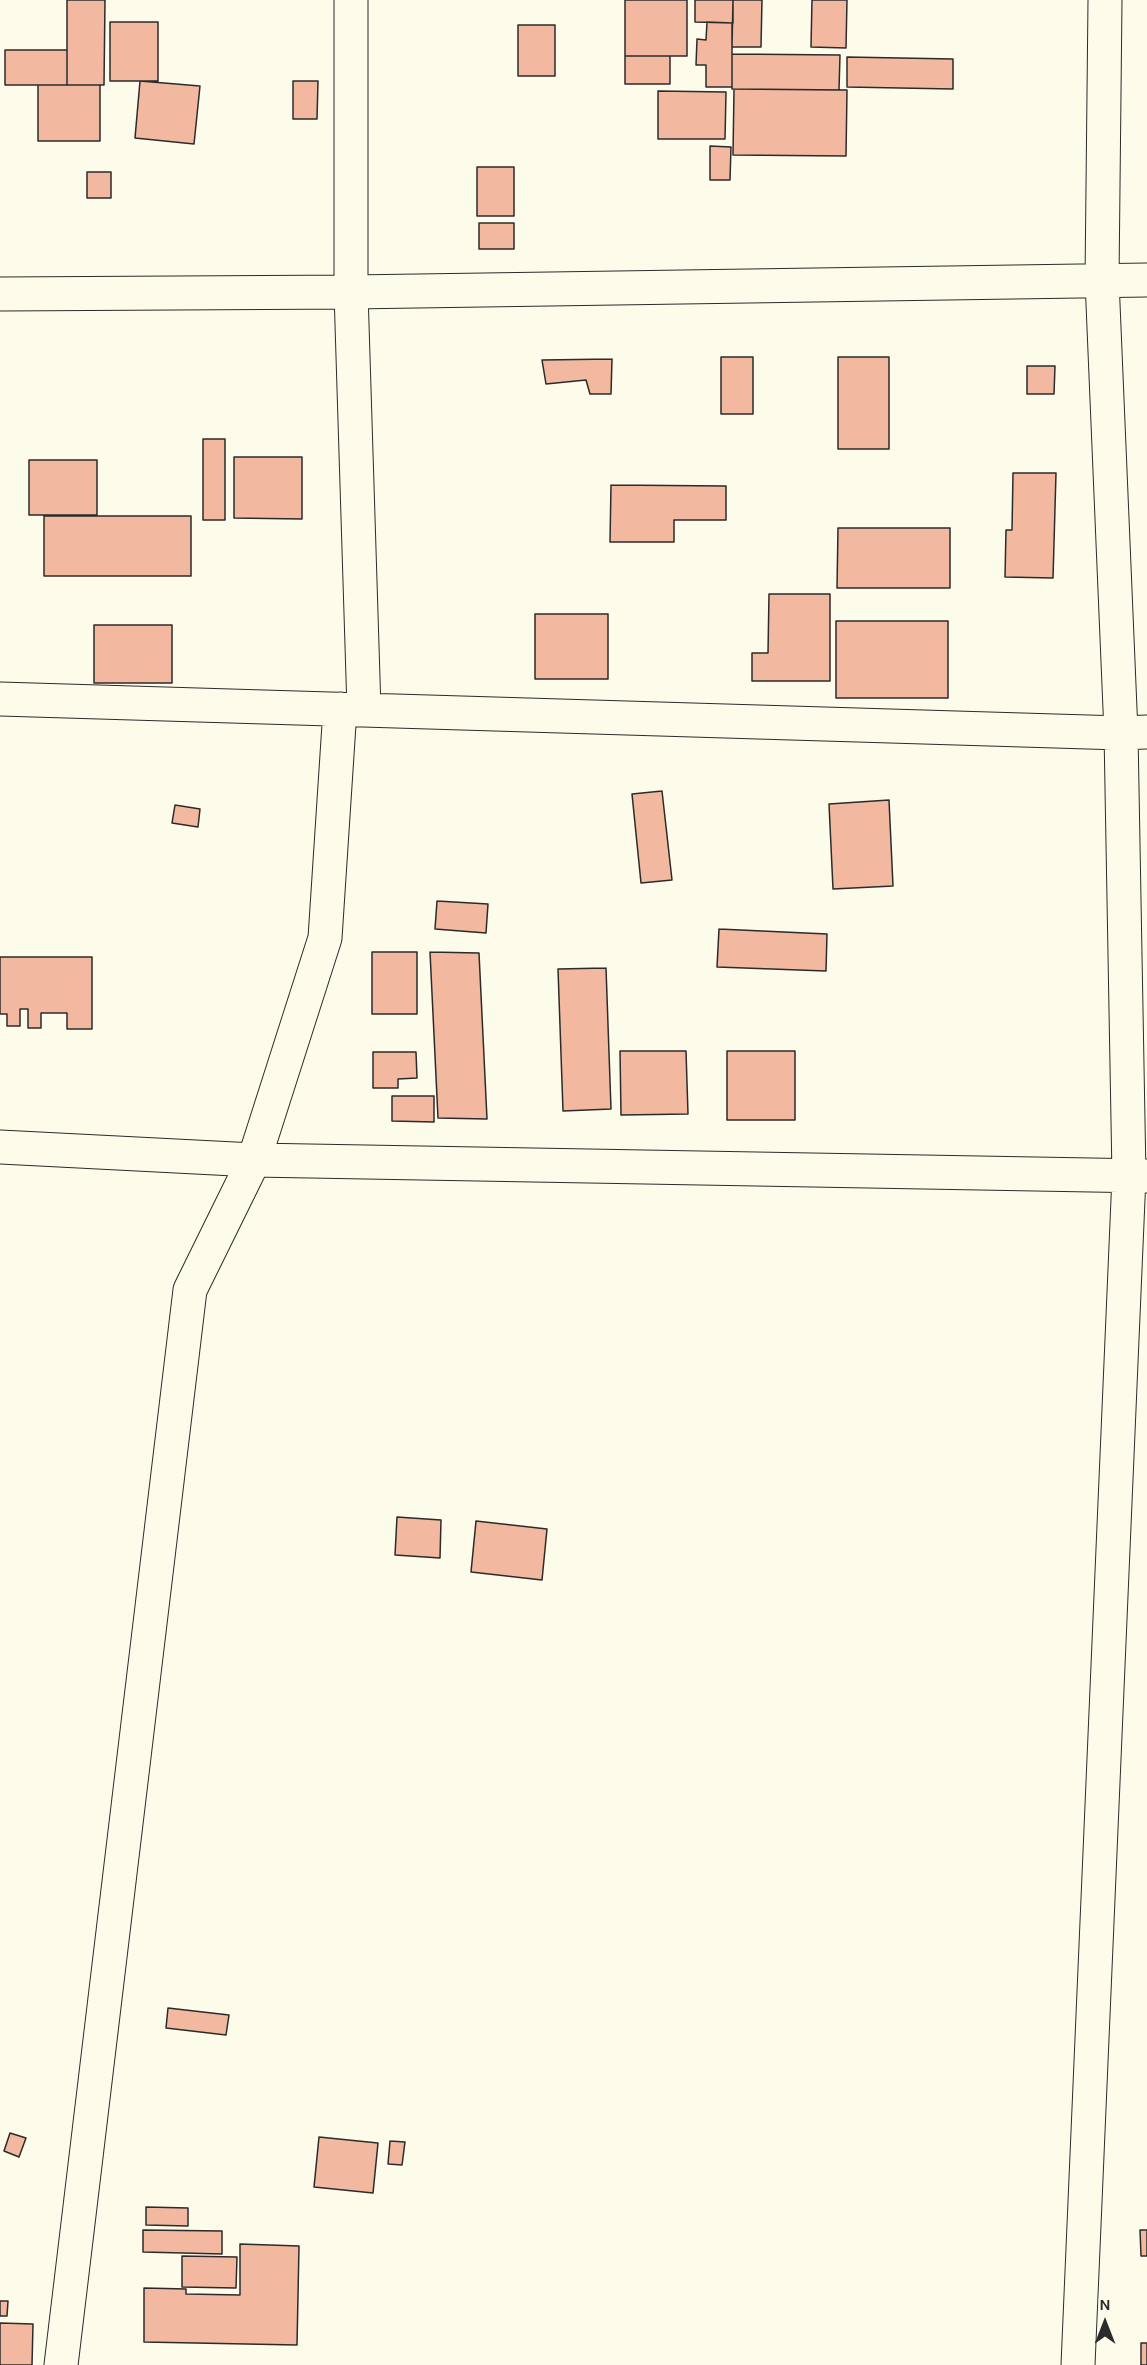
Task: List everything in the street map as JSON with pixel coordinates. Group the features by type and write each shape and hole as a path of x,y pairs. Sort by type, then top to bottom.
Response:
{"street":[{"path":"61,2365 190,1290 254,1160 325,938 352,710 351,0"},
{"path":"1078,2365 1138,1176 1134,732 1102,280 1105,0"},
{"path":"0,294 351,292 1147,280"},
{"path":"0,699 1134,732"},
{"path":"0,1147 254,1160 1138,1176"}],"building":[{"path":"67,0 105,0 104,85 67,85"},
{"path":"625,0 687,0 687,56 625,56"},
{"path":"695,0 733,0 733,23 695,22"},
{"path":"733,0 762,0 761,47 732,47"},
{"path":"812,0 847,0 846,48 811,47"},
{"path":"110,22 158,22 158,81 110,81"},
{"path":"707,22 732,23 732,87 706,87 706,65 696,65 697,39 706,40"},
{"path":"518,25 555,25 555,76 518,76"},
{"path":"5,50 67,50 67,85 5,85"},
{"path":"732,54 840,55 839,90 732,89"},
{"path":"625,56 670,56 670,84 625,84"},
{"path":"847,57 953,59 953,89 847,87"},
{"path":"140,81 200,86 194,144 135,138"},
{"path":"293,81 318,81 317,119 293,119"},
{"path":"38,85 100,85 100,141 38,141"},
{"path":"734,89 847,90 846,156 733,155"},
{"path":"658,91 726,92 725,139 658,139"},
{"path":"710,146 731,147 730,180 710,180"},
{"path":"477,167 514,167 514,216 477,216"},
{"path":"87,172 111,172 111,198 87,198"},
{"path":"479,223 514,223 514,249 479,249"},
{"path":"721,357 753,357 753,414 721,414"},
{"path":"838,357 889,357 889,449 838,449"},
{"path":"612,359 611,394 590,394 586,380 546,384 542,360"},
{"path":"1027,366 1055,366 1054,394 1027,394"},
{"path":"203,439 225,439 225,520 203,520"},
{"path":"234,457 302,457 302,519 234,518"},
{"path":"29,460 97,460 97,515 29,515"},
{"path":"1013,473 1056,473 1053,578 1005,577 1006,530 1012,530"},
{"path":"611,485 726,486 726,520 674,520 674,542 610,542"},
{"path":"44,516 191,516 191,576 44,576"},
{"path":"838,528 950,528 950,588 837,588"},
{"path":"769,594 830,594 830,681 752,681 752,653 768,653"},
{"path":"535,614 608,614 608,679 535,679"},
{"path":"836,621 948,621 948,698 836,698"},
{"path":"94,625 172,625 172,683 94,683"},
{"path":"662,791 672,880 641,883 632,794"},
{"path":"889,800 893,886 833,889 829,804"},
{"path":"175,805 200,809 198,827 172,823"},
{"path":"437,901 488,904 486,933 435,929"},
{"path":"719,929 827,934 826,971 717,967"},
{"path":"372,952 417,952 417,1014 372,1014"},
{"path":"430,952 479,953 487,1119 438,1118"},
{"path":"0,957 92,957 92,1029 67,1029 67,1013 41,1013 41,1028 28,1028 28,1009 20,1009 20,1026 7,1026 7,1014 0,1014"},
{"path":"606,968 611,1109 563,1111 558,969"},
{"path":"620,1051 686,1051 688,1114 621,1115"},
{"path":"727,1051 795,1051 795,1120 727,1120"},
{"path":"373,1052 416,1052 417,1078 398,1079 398,1088 373,1088"},
{"path":"392,1096 434,1096 434,1122 392,1121"},
{"path":"397,1517 441,1520 440,1558 395,1555"},
{"path":"476,1521 547,1529 542,1580 471,1572"},
{"path":"168,2008 229,2015 226,2035 166,2028"},
{"path":"10,2133 26,2138 19,2157 4,2151"},
{"path":"319,2137 378,2143 373,2193 314,2187"},
{"path":"390,2141 405,2142 402,2165 388,2164"},
{"path":"146,2207 188,2208 188,2226 146,2225"},
{"path":"143,2230 222,2231 222,2254 143,2252"},
{"path":"1140,2230 1147,2230 1147,2256 1141,2256"},
{"path":"240,2244 299,2246 297,2345 144,2342 144,2288 186,2289 186,2294 240,2295"},
{"path":"182,2256 237,2257 236,2288 182,2287"},
{"path":"0,2301 8,2301 7,2316 0,2316"},
{"path":"0,2323 33,2324 32,2365 0,2365"},
{"path":"1141,2343 1147,2343 1147,2365 1141,2365"}]}
